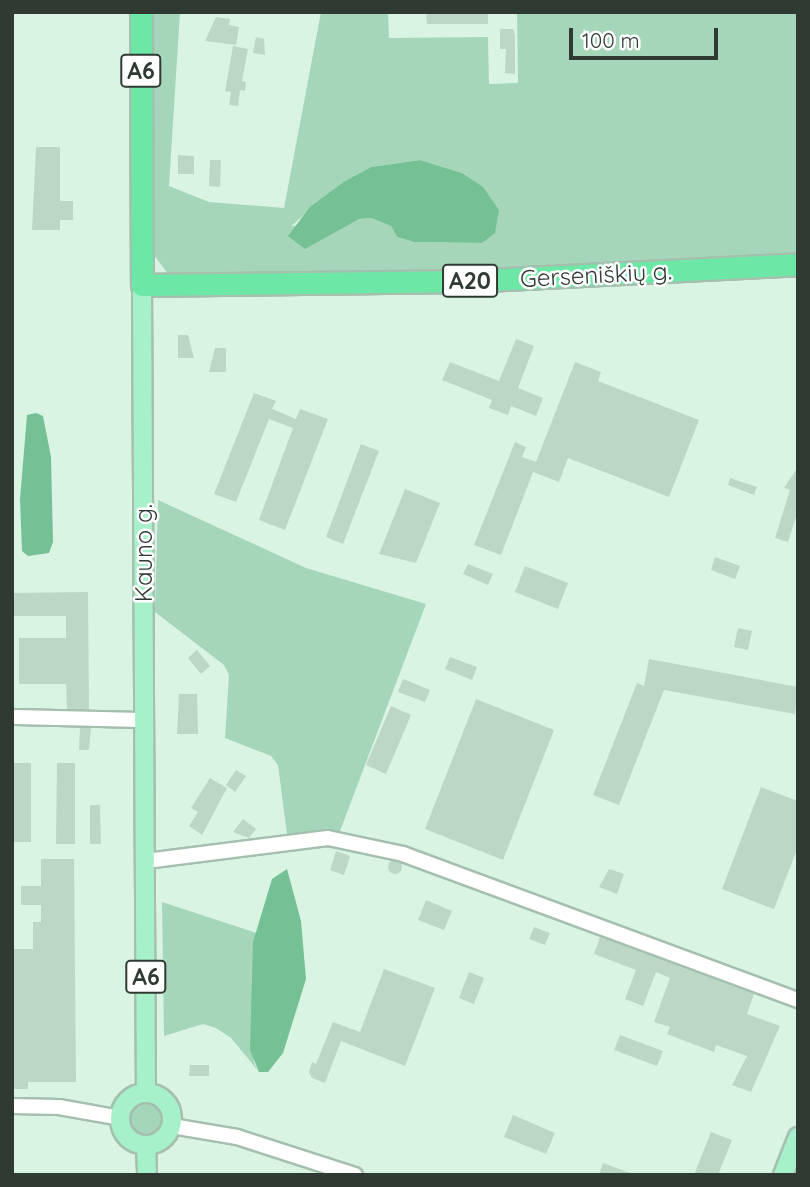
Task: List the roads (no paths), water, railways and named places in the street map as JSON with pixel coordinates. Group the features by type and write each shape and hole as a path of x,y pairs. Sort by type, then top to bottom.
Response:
{"highway":[{"name":"Kauno g.","path":"141,12 142,285"},
{"name":"Gerseniškių g.","path":"142,285 467,281 798,264"}],"main road":[{"name":"Kauno g.","path":"142,285 146,1093"},
{"path":"146,1093 167,1103 172,1126 162,1140 146,1145 130,1139 120,1118 130,1098 146,1093"},
{"path":"783,1175 798,1137"},
{"path":"146,1145 147,1175"}],"street":[{"path":"12,717 145,720"},
{"path":"146,861 328,838 402,855 798,1000"},
{"path":"12,1106 59,1107 120,1118"},
{"path":"172,1126 237,1137 355,1175"}]}
